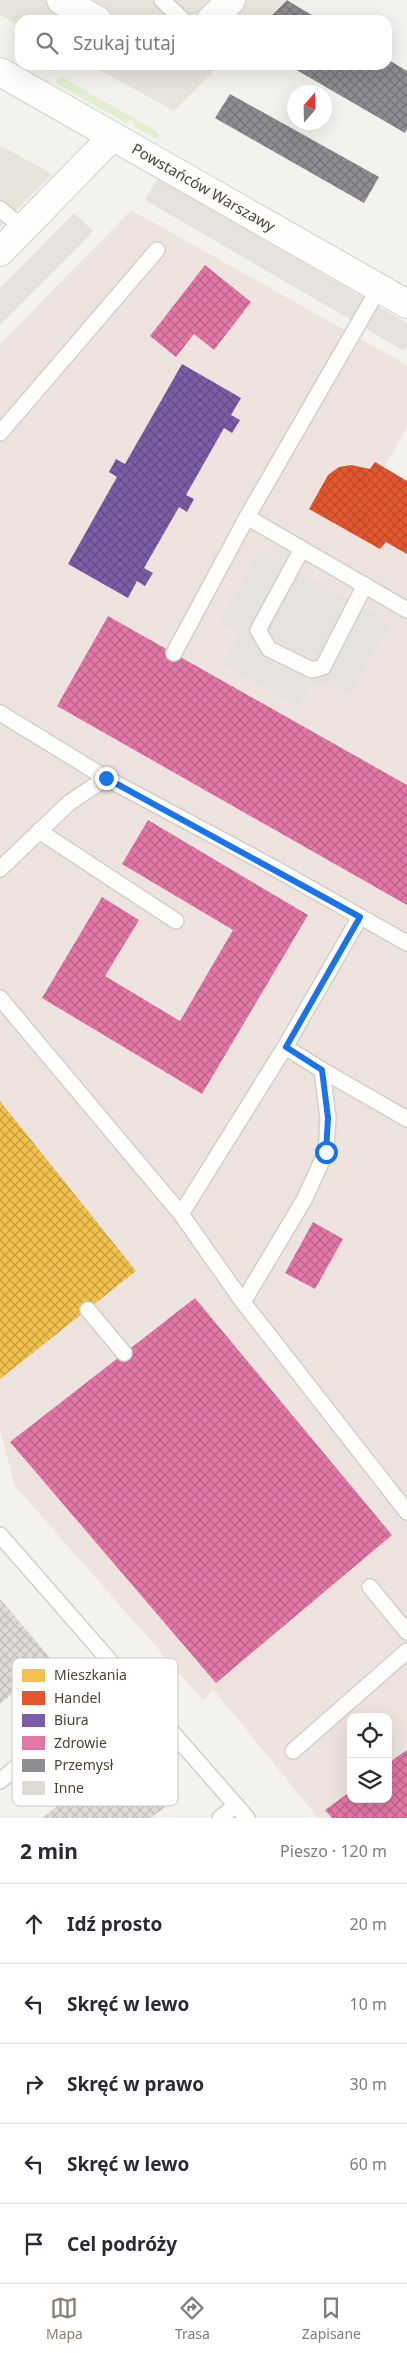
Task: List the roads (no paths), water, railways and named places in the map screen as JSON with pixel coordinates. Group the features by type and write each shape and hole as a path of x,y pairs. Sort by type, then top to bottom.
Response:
{"street":[{"path":"61,0 88,15"},
{"path":"216,15 231,0"},
{"name":"Powstańców Warszawy","path":"0,72 407,304"},
{"path":"0,252 113,136"}],"lane":[{"path":"162,0 178,15"},
{"path":"0,209 23,228"},
{"path":"0,433 157,250"},
{"path":"174,653 247,517 379,288"},
{"path":"247,517 407,610"},
{"path":"302,549 258,630 269,649 312,670 323,667 366,585"},
{"path":"0,713 106,778 407,943"},
{"path":"0,869 68,803 106,778"},
{"path":"39,831 176,921"},
{"path":"181,1214 286,1047 360,917"},
{"path":"0,998 181,1214 243,1302 407,1512"},
{"path":"286,1047 407,1119"},
{"path":"243,1302 304,1200 326,1152 328,1118 322,1070"},
{"path":"88,1310 124,1353"},
{"path":"0,1535 106,1658"},
{"path":"370,1587 407,1632"},
{"path":"293,1751 407,1651"},
{"path":"178,1740 247,1818"},
{"path":"0,1781 12,1771"},
{"path":"220,1818 236,1806"}]}
